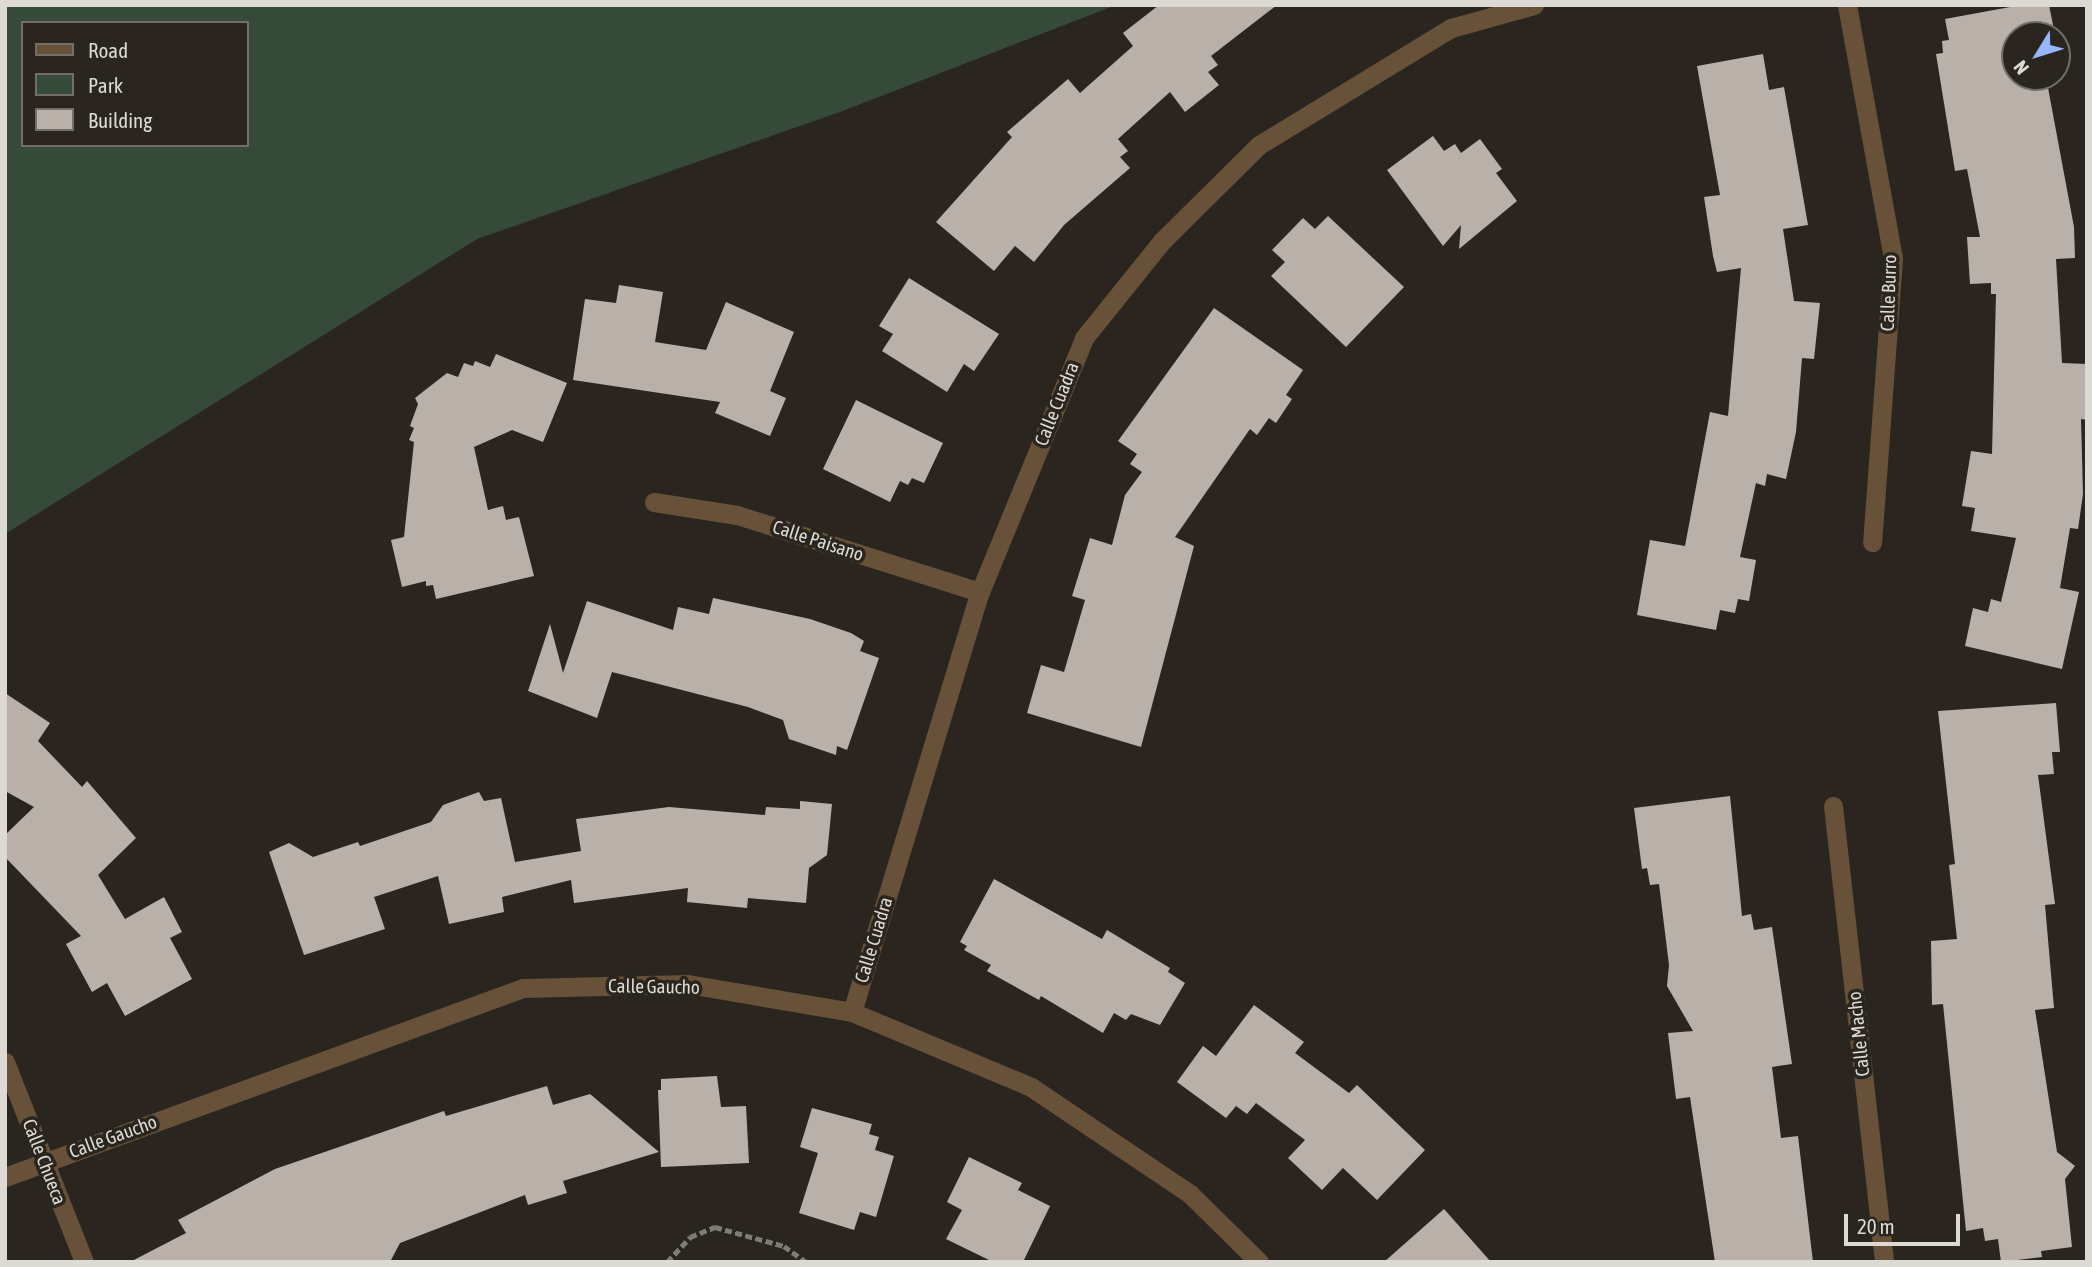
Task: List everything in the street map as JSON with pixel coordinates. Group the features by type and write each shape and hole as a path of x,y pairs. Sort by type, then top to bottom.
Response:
{"street":[{"name":"Calle Cuadra","path":"852,1012 980,592 1084,338 1162,240 1259,145 1451,28 1534,5"},
{"name":"Calle Burro","path":"1847,5 1893,258 1872,542"},
{"name":"Calle Paisano","path":"654,502 737,515 980,592"},
{"name":"Calle Macho","path":"1833,806 1884,1262"},
{"name":"Calle Gaucho","path":"5,1177 523,989 688,984 852,1012 1031,1087 1190,1194 1259,1262"},
{"name":"Calle Chueca","path":"5,1062 84,1262"}],"path":[{"path":"667,1262 690,1237 715,1227 784,1247 806,1262"}],"green space":[{"path":"5,5 1116,5 840,112 477,239 5,534"}],"building":[{"path":"1159,5 1277,5 1211,56 1218,65 1208,72 1219,85 1185,112 1170,92 1118,139 1128,151 1120,157 1130,168 1064,225 1034,262 1015,246 994,271 936,222 1012,137 1007,132 1068,79 1080,93 1133,46 1123,33"},
{"path":"2021,5 2049,5 2052,21 2001,21 2001,91 2049,91 2074,227 2075,258 2056,259 2062,363 2087,364 2087,420 2081,419 2083,494 2078,529 2070,528 2060,588 2079,592 2062,669 1965,646 1973,608 1988,612 1991,599 2001,602 2016,538 1971,531 1975,508 1962,506 1971,451 1992,454 1996,294 1991,294 1991,283 1970,284 1967,237 1980,237 1967,169 1955,171 1936,54 1943,53 1942,41 1949,40 1945,19"},
{"path":"1763,54 1769,90 1784,87 1808,225 1783,229 1794,301 1820,303 1814,359 1802,358 1796,432 1786,479 1767,474 1765,486 1756,483 1740,557 1756,560 1749,601 1738,599 1735,613 1720,610 1716,630 1637,615 1650,540 1685,546 1710,412 1728,416 1741,268 1717,272 1713,256 1704,197 1720,195 1697,66"},
{"path":"1433,136 1444,151 1455,144 1461,153 1480,139 1502,169 1496,173 1517,201 1459,249 1461,225 1443,246 1387,170"},
{"path":"1328,216 1404,287 1346,347 1271,276 1285,262 1272,250 1303,218 1315,229"},
{"path":"909,278 999,334 974,371 964,364 947,392 882,351 893,334 879,326"},
{"path":"619,285 663,292 655,342 706,350 726,302 794,332 770,391 786,398 770,436 715,413 720,402 573,380 585,299 616,303"},
{"path":"1214,308 1303,370 1286,395 1292,399 1276,423 1269,418 1257,435 1250,429 1175,537 1194,546 1141,747 1027,713 1041,665 1064,672 1085,600 1072,596 1090,538 1112,545 1125,495 1142,472 1130,464 1137,454 1118,441"},
{"path":"496,354 567,383 543,442 512,430 474,447 488,510 503,506 506,520 519,517 534,576 436,599 433,585 426,586 426,581 402,587 391,540 404,537 414,442 409,440 414,428 410,426 418,404 415,398 447,373 458,377 464,363 473,366 475,361 490,367"},
{"path":"856,400 943,443 924,483 912,478 908,485 900,481 890,502 823,469"},
{"path":"713,598 810,619 851,633 864,641 860,651 879,658 847,750 837,746 836,755 789,739 783,720 748,707 612,672 597,718 528,691 550,624 563,673 587,601 673,630 678,607 709,614"},
{"path":"5,693 50,723 38,741 82,787 87,781 136,838 98,875 125,919 164,897 182,932 170,938 192,979 125,1016 107,983 92,992 66,944 81,936 5,857 5,835 34,807 5,791"},
{"path":"2056,703 2060,752 2052,752 2054,774 2038,775 2055,904 2045,905 2054,1008 2035,1010 2057,1152 2075,1166 2065,1179 2072,1247 2041,1251 2042,1257 2001,1262 1998,1239 1985,1241 1983,1228 1966,1231 1943,1004 1932,1005 1931,941 1957,939 1949,865 1955,864 1938,711"},
{"path":"479,792 484,801 501,798 515,862 581,851 576,819 669,807 765,815 766,807 800,809 800,801 832,804 827,855 809,868 806,903 748,898 747,908 687,902 688,888 574,903 571,880 502,897 504,912 449,924 438,876 374,897 385,929 304,955 269,852 289,843 313,857 358,842 360,846 431,822 443,805"},
{"path":"1730,796 1742,916 1751,914 1754,930 1772,927 1792,1064 1772,1067 1781,1138 1798,1136 1813,1262 1715,1262 1690,1097 1676,1099 1668,1033 1693,1031 1667,986 1669,965 1659,884 1650,885 1647,868 1642,869 1634,808"},
{"path":"994,879 1102,939 1107,930 1170,968 1168,972 1185,983 1160,1025 1131,1014 1126,1020 1114,1013 1103,1033 1041,996 1039,1000 987,971 991,965 964,950 967,946 960,942"},
{"path":"1254,1005 1304,1042 1295,1053 1349,1093 1357,1085 1425,1150 1377,1200 1343,1168 1322,1190 1288,1158 1305,1140 1256,1103 1247,1114 1236,1106 1226,1118 1177,1082 1203,1046 1216,1056"},
{"path":"717,1076 721,1107 746,1106 749,1163 661,1167 658,1090 661,1090 661,1079"},
{"path":"547,1086 553,1105 590,1094 659,1152 563,1181 567,1193 528,1205 525,1195 400,1243 390,1262 130,1262 186,1233 178,1220 275,1169 444,1111 446,1116"},
{"path":"812,1108 872,1124 869,1134 879,1137 875,1150 894,1156 876,1217 860,1212 854,1230 799,1213 818,1153 800,1147"},
{"path":"969,1157 1022,1183 1018,1190 1050,1206 1023,1262 993,1262 946,1239 962,1210 947,1202"},
{"path":"1444,1209 1491,1262 1384,1262"}]}
